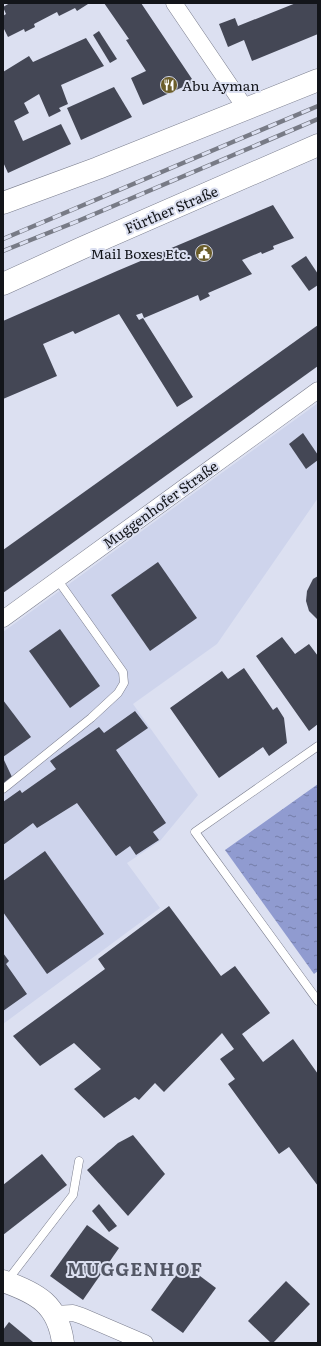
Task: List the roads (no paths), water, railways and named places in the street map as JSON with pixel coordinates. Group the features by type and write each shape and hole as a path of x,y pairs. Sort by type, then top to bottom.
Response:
{"main road":[{"path":"3,203 98,168 318,80"},
{"name":"Fürther Straße","path":"3,284 318,145"},
{"path":"5,1281 32,1292 49,1306 55,1314 63,1343"}],"street":[{"path":"174,3 246,109"},
{"name":"Muggenhofer Straße","path":"3,619 318,390"},
{"path":"55,1314 73,1313 145,1343"}],"lane":[{"path":"3,789 91,718 118,693 124,683 123,672 58,579"},
{"path":"318,746 195,832 318,1001"},
{"path":"5,1281 73,1195 79,1161"}],"water":[{"path":"318,784 318,971 314,974 225,850"}],"railway":[{"path":"3,239 318,106"},
{"path":"3,251 78,221 318,119"}],"place":[{"name":"Abu Ayman","path":"169,85"},
{"name":"Mail Boxes Etc.","path":"204,253"}],"district":[{"name":"MUGGENHOF","path":"135,1268"}]}
